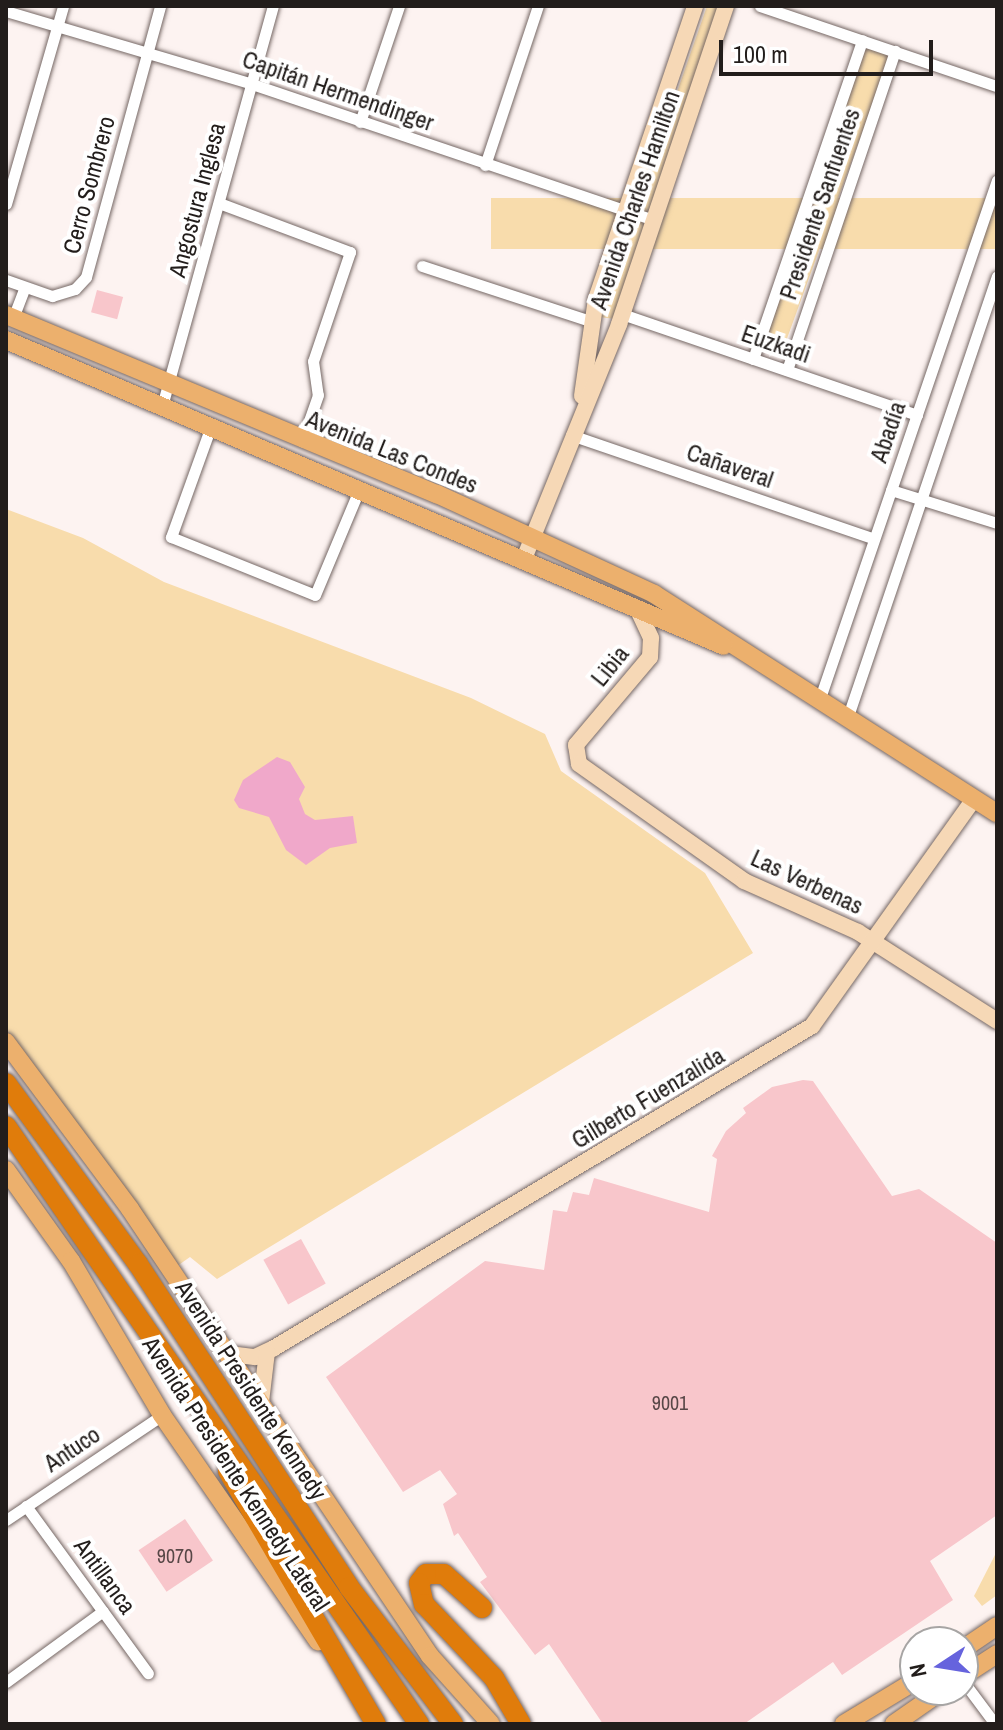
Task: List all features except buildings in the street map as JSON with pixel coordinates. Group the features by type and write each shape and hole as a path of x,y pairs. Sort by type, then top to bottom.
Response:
{"highway":[{"name":"Avenida Presidente Kennedy","path":"6,1083 138,1264 349,1587 453,1724"},
{"path":"6,1126 91,1242 196,1407 419,1724"},
{"path":"196,1407 250,1514 375,1724"},
{"path":"482,1608 444,1574 426,1574 419,1583 424,1604 494,1678 521,1724"}],"main road":[{"name":"Avenida Las Condes","path":"10,316 168,386 533,537 669,601 749,656 820,698 997,813"},
{"name":"Avenida Las Condes","path":"6,340 749,656"},
{"path":"6,1042 229,1354 430,1656 491,1724"},
{"name":"Avenida Presidente Kennedy Lateral","path":"6,1170 71,1261 162,1415 375,1724"},
{"path":"979,1638 997,1626"},
{"path":"979,1667 997,1654"},
{"path":"844,1724 899,1691"},
{"path":"894,1724 920,1706"}],"street":[{"path":"6,204 63,6"},
{"name":"Cerro Sombrero","path":"6,280 24,289 60,296 86,277 160,6"},
{"name":"Angostura Inglesa","path":"162,406 273,6"},
{"path":"360,122 399,6"},
{"path":"485,165 538,6"},
{"name":"Avenida Charles Hamilton","path":"581,406 590,321 695,6"},
{"name":"Avenida Charles Hamilton","path":"523,561 581,406 620,319 726,6"},
{"path":"760,6 997,86"},
{"name":"Capitán Hermendinger","path":"6,11 252,84 625,214 653,220"},
{"name":"Presidente Sanfuentes","path":"753,359 862,40"},
{"name":"Presidente Sanfuentes","path":"787,370 895,51"},
{"name":"Abadía","path":"820,698 997,180"},
{"path":"219,203 350,252 313,361 318,395 302,441"},
{"path":"422,266 590,321 620,319"},
{"path":"848,716 997,277"},
{"path":"10,316 24,289"},
{"name":"Euzkadi","path":"620,319 753,359 917,415"},
{"path":"211,426 171,537 315,595 359,490"},
{"name":"Cañaveral","path":"571,435 874,539"},
{"path":"891,490 997,523"},
{"name":"Libia","path":"576,745 650,657 651,638 638,610"},
{"name":"Las Verbenas","path":"576,745 582,767 730,872 875,942 997,1021"},
{"name":"Gilberto Fuenzalida","path":"229,1354 267,1352 804,1032 875,942 974,799"},
{"path":"261,1402 267,1352"},
{"name":"Antuco","path":"6,1520 162,1415"},
{"name":"Antillanca","path":"26,1506 148,1673"},
{"path":"6,1682 103,1611"},
{"path":"979,1701 995,1724"}],"shaded area":[{"path":"707,6 721,6 656,202 641,195"},
{"path":"863,45 890,55 781,356 754,346"},
{"path":"491,198 997,198 997,249 491,249"},
{"path":"634,220 646,225 615,319 599,317"},
{"path":"6,509 83,538 164,582 471,698 545,734 561,771 705,873 753,953 217,1279 190,1257 173,1269 6,1033"},
{"path":"277,757 290,762 305,787 299,799 305,814 315,820 353,816 357,843 330,848 306,865 286,850 269,817 239,808 234,800 243,780"},
{"path":"997,1551 997,1595 982,1606 974,1596"}]}
